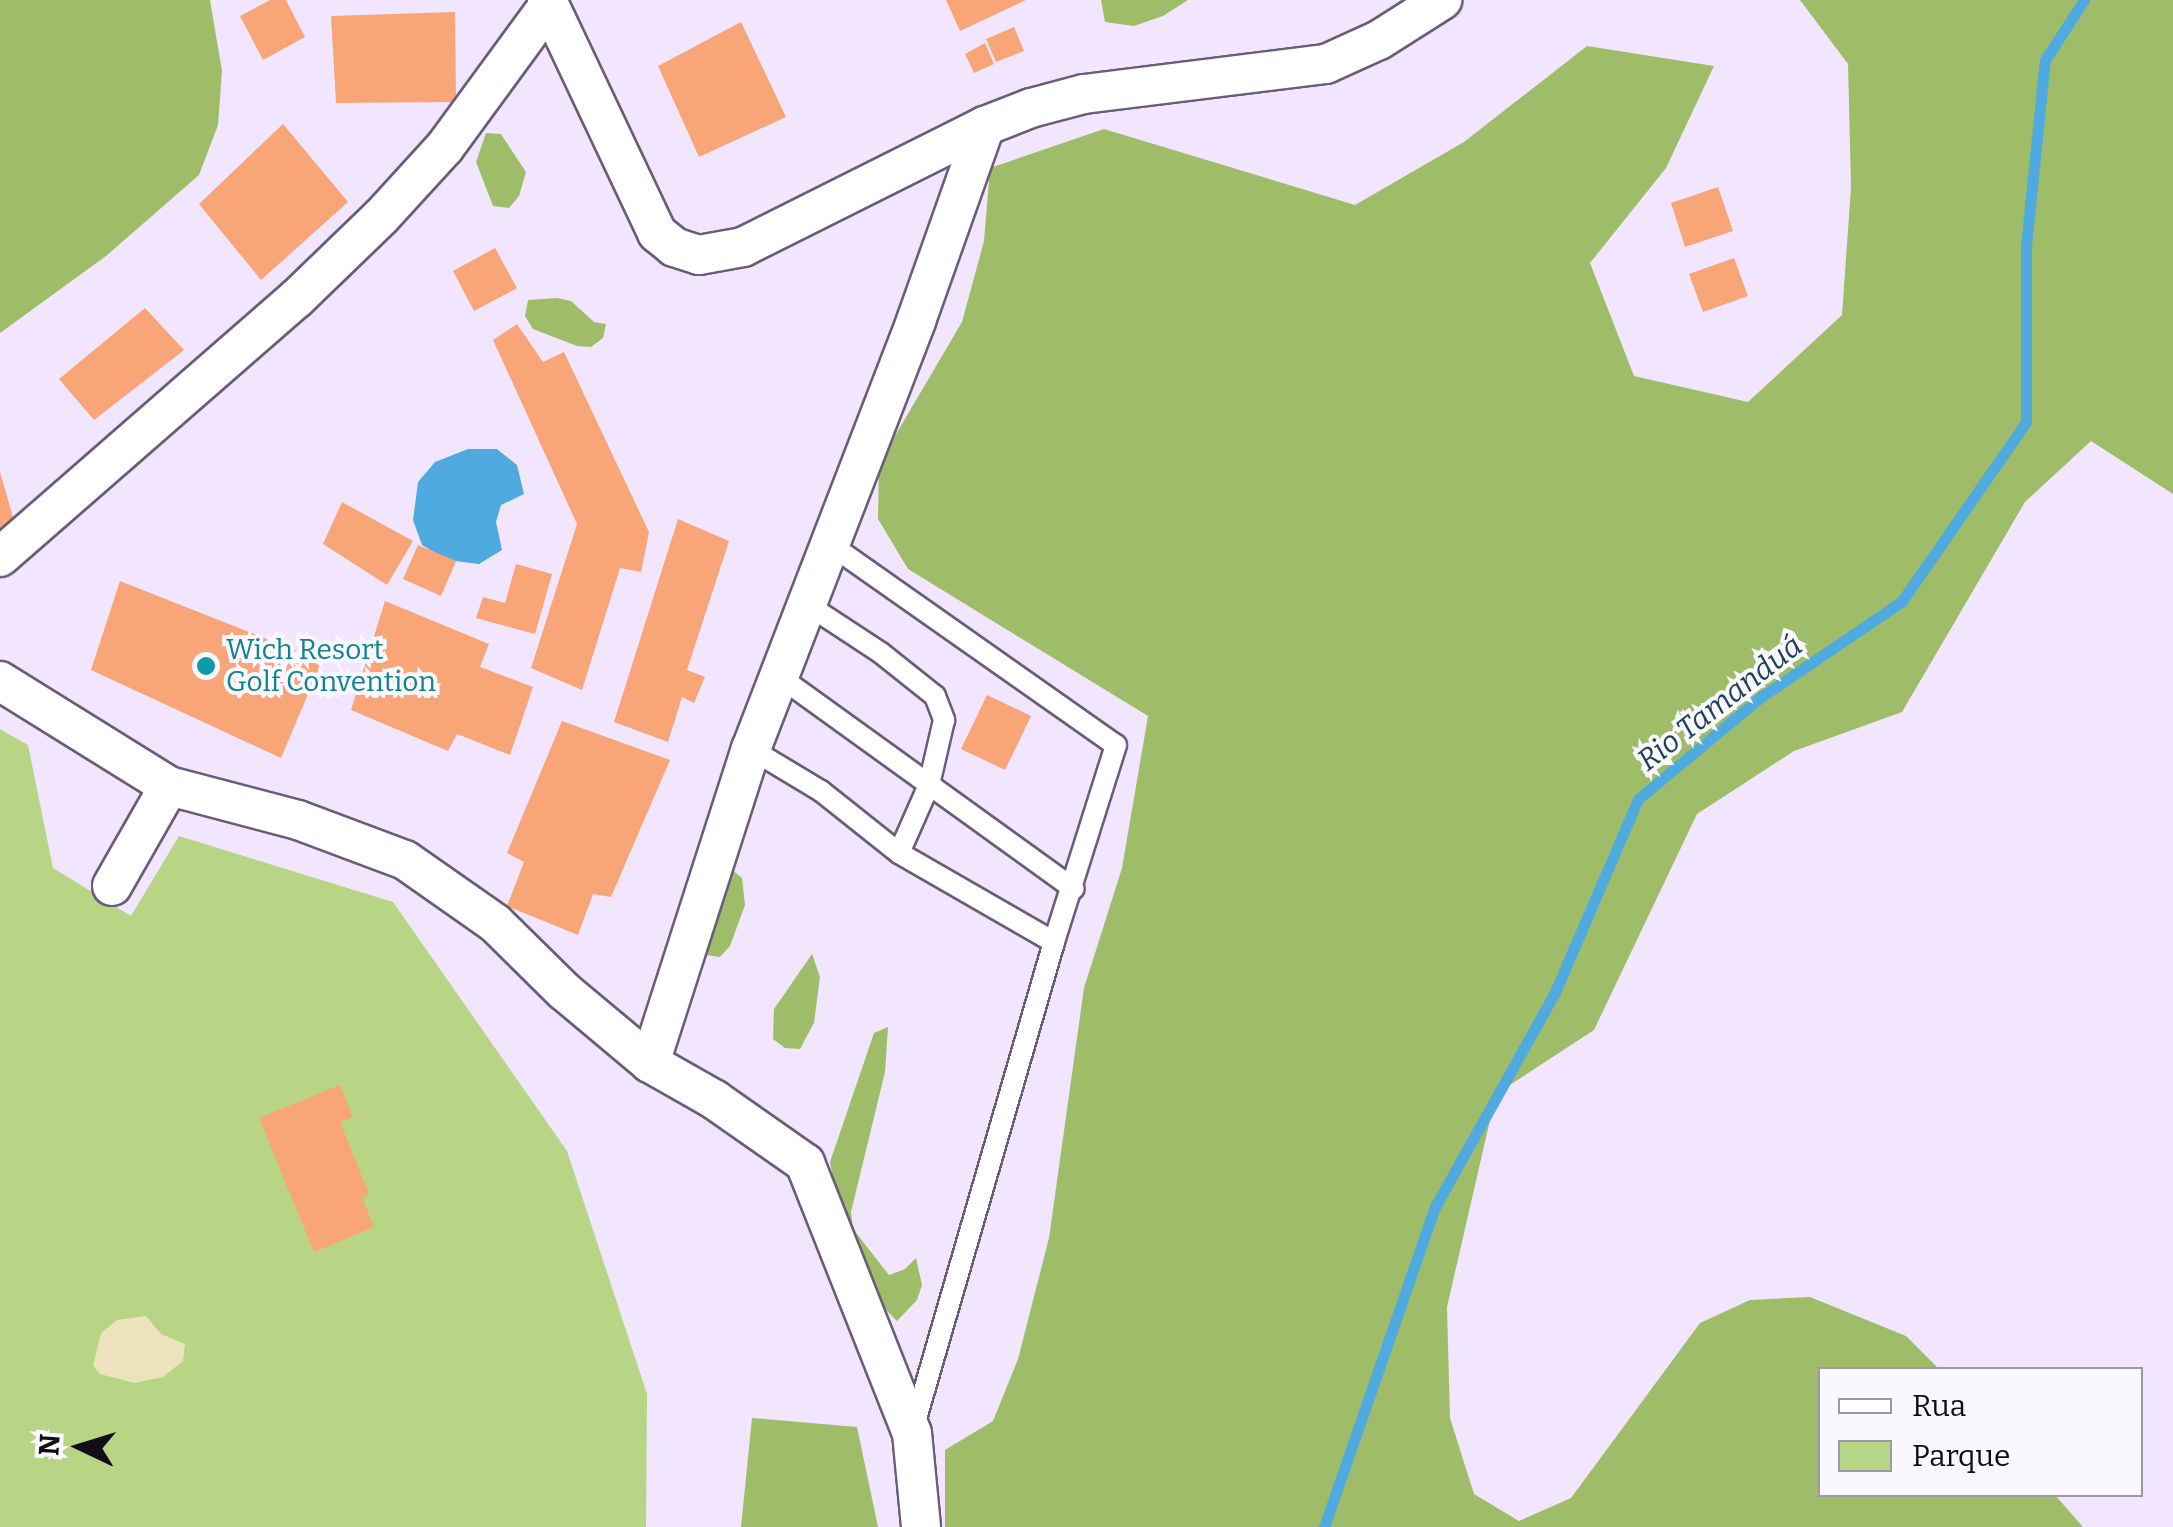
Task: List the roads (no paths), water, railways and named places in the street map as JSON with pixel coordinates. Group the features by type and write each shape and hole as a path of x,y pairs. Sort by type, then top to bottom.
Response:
{"street":[{"path":"0,557 296,300 381,218 445,146 548,3 658,233 674,247 699,255 743,247 984,126 1084,94 1326,64 1379,40 1442,0"},
{"path":"650,1063 751,749 831,545 984,126"},
{"path":"0,681 168,786 298,820 405,860 496,923 564,990 650,1063 715,1100 806,1162 912,1432 921,1527"},
{"path":"112,886 168,786"}],"lane":[{"path":"831,545 1114,741 1117,753 1054,942 912,1432"},
{"path":"808,605 882,653 935,696 944,720 930,785 899,853"},
{"path":"780,676 1074,889"},
{"path":"751,749 820,791 899,853 1054,942"}],"water":[{"path":"468,449 497,449 517,465 524,494 501,505 496,522 502,550 479,564 447,560 422,545 413,520 418,482 435,462"}],"waterway":[{"name":"Rio Tamanduá","path":"1324,1527 1435,1207 1555,992 1638,799 1761,697 1902,601 2026,422 2026,246 2045,60 2084,0"}],"place":[{"name":"Wich Resort Golf Convention","path":"206,666"}]}
